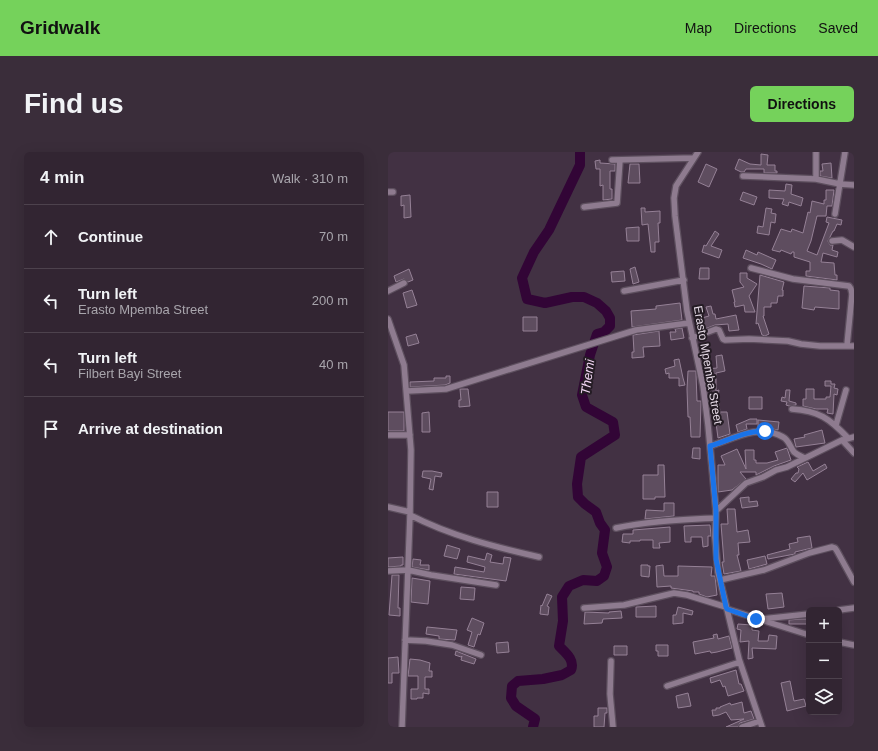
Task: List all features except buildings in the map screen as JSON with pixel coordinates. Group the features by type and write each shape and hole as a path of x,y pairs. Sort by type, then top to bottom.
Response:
{"street":[{"name":"Erasto Mpemba Street","path":"698,152 676,186 674,192 675,216 689,323 703,386 716,511 716,559 726,608 740,662 761,724"},
{"path":"816,152 816,179"},
{"path":"835,214 844,152"},
{"path":"612,160 694,158"},
{"path":"584,207 617,203 620,160"},
{"path":"743,176 816,179 854,186"},
{"path":"832,241 842,240 854,247"},
{"path":"751,268 793,278 849,286 852,294 852,312 847,345"},
{"path":"624,291 684,280"},
{"path":"388,291 404,284"},
{"path":"388,319 404,364 410,435 410,514 402,727"},
{"path":"407,391 446,389 636,330 689,323"},
{"path":"692,338 716,329 719,330 723,340 749,339 788,341 820,346 854,346"},
{"path":"836,425 846,390"},
{"path":"792,409 806,410 831,420 848,438 854,453"},
{"path":"710,446 758,430 784,437 794,452 805,458"},
{"path":"388,434 410,435"},
{"path":"716,511 746,483 763,477 776,470 787,467 848,438"},
{"path":"388,507 410,514 456,535 490,546 539,557"},
{"path":"616,528 641,523 716,518"},
{"path":"720,580 764,570 809,553 832,547 837,551 854,582"},
{"path":"388,571 408,570 496,585"},
{"path":"584,608 624,605 674,593 687,595 756,619 806,633"},
{"path":"842,610 854,608"},
{"path":"756,619 806,614"},
{"path":"405,640 426,641 452,645 481,655"},
{"path":"842,643 854,645"},
{"path":"611,661 610,694 613,727"},
{"path":"667,686 740,662"},
{"path":"742,727 761,724"}],"waterway":[{"name":"Themi","path":"533,727 535,719 516,706 511,698 512,686 518,681 543,679 562,675 571,670 571,660 559,646 563,621 562,597 569,586 583,580 597,581 604,576 607,567 602,553 605,530 600,523 596,512 578,497 577,484 581,457 615,435 613,422 586,407 582,395 590,355 597,334 604,332 610,326 610,318 606,311 597,303 584,297 572,297 545,303 527,299 522,278 534,252 549,230 580,165 580,152"}],"route":[{"path":"756,619 727,609 726,607 716,559 716,511 711,471 710,446 750,432 758,430 765,431"}]}
